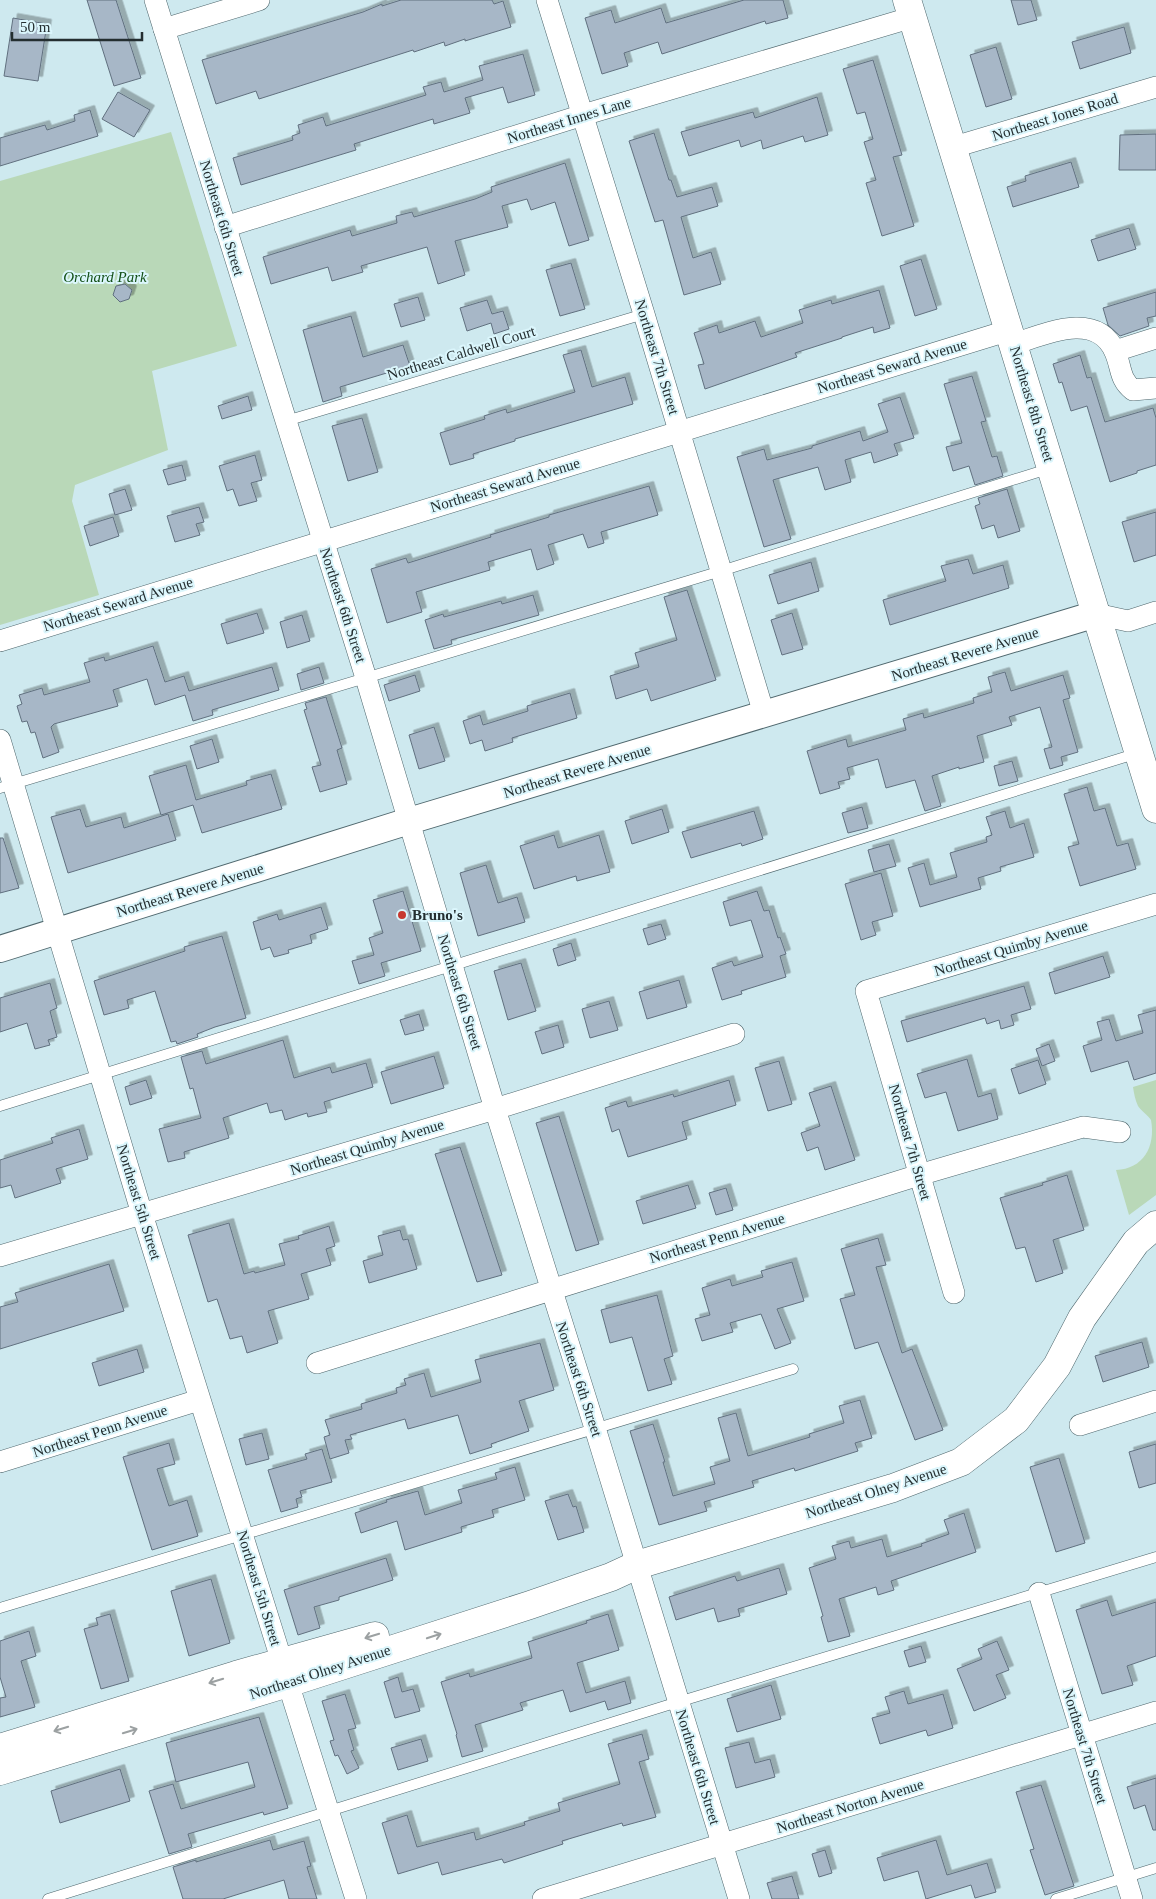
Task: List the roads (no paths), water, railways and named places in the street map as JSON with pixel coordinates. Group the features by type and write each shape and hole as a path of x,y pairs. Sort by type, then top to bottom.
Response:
{"main road":[{"name":"Northeast 8th Street","path":"910,9 1156,809"},
{"name":"Northeast Olney Avenue","path":"0,1771 285,1672 346,1644 520,1591 543,1581 609,1561 637,1565 893,1488 961,1462 1016,1420 1057,1366 1082,1318 1136,1242 1156,1224"},
{"name":"Northeast Olney Avenue","path":"0,1748 285,1672"}],"street":[{"name":"Northeast 6th Street","path":"155,0 366,678 495,1108 739,1899"},
{"path":"164,29 259,0"},
{"name":"Northeast 7th Street","path":"547,0 644,314 764,714"},
{"name":"Northeast Innes Lane","path":"225,227 583,115 910,9"},
{"name":"Northeast Jones Road","path":"954,147 1156,87"},
{"name":"Northeast Seward Avenue","path":"0,641 679,432 1012,337 1084,327 1103,336 1115,351"},
{"path":"1156,338 1115,351 1125,383 1133,390 1156,388"},
{"name":"Northeast Revere Avenue","path":"0,949 409,821 1096,614 1128,621 1156,612"},
{"name":"Northeast 5th Street","path":"0,740 7,786 58,932 142,1214 356,1899"},
{"name":"Northeast Quimby Avenue","path":"866,991 1156,904"},
{"name":"Northeast 7th Street","path":"866,991 954,1293"},
{"name":"Northeast Quimby Avenue","path":"0,1256 495,1108 734,1034"},
{"name":"Northeast Penn Avenue","path":"317,1363 1083,1127 1120,1132"},
{"name":"Northeast Penn Avenue","path":"0,1462 200,1400"},
{"path":"1080,1425 1156,1401"},
{"name":"Northeast 7th Street","path":"1039,1593 1132,1899"},
{"name":"Northeast Norton Avenue","path":"543,1899 1156,1712"}],"lane":[{"name":"Northeast Caldwell Court","path":"286,421 644,314"},
{"path":"7,786 721,571 1051,468"},
{"path":"0,1106 1139,753"},
{"path":"0,1608 793,1369"},
{"path":"48,1899 678,1702 1156,1557"},
{"path":"1056,1899 1156,1868"}],"place":[{"name":"Bruno's","path":"402,915"}],"park label":[{"name":"Orchard Park","path":"105,277"}]}
